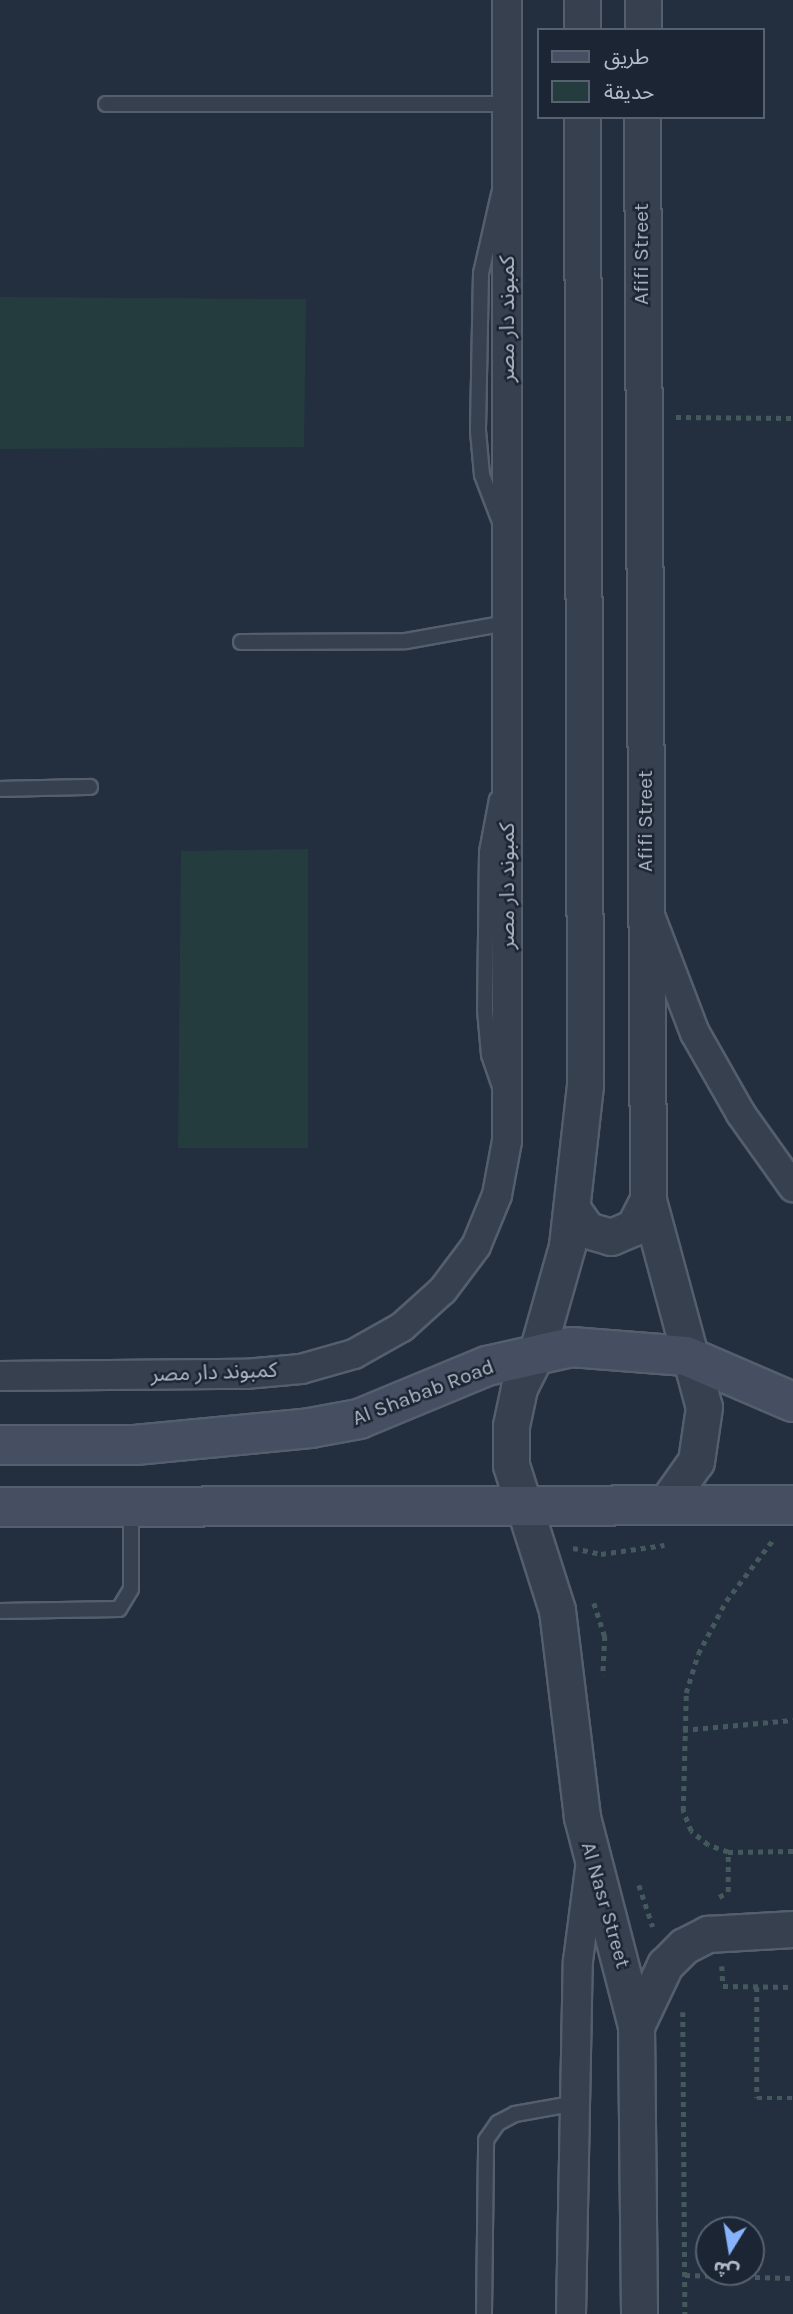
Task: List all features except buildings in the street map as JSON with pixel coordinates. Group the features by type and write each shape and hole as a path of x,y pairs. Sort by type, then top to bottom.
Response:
{"main road":[{"name":"Al Shabab Road","path":"0,1445 135,1445 310,1428 359,1419 487,1366 537,1352 608,1346 686,1356 793,1402"},
{"path":"0,1507 664,1505 788,1522"}],"street":[{"path":"582,0 582,28"},
{"path":"643,0 643,28"},
{"name":"كمبوند دار مصر","path":"0,1376 245,1374 301,1369 354,1354 402,1327 443,1290 476,1246 497,1195 507,1107 505,3"},
{"path":"519,1504 511,1426 519,1388 537,1352 560,1281 582,1149 586,1023 582,119"},
{"name":"Afifi Street","path":"642,119 640,417 648,1200 686,1356 704,1407 703,1435 683,1484 664,1505"},
{"path":"583,252 640,250"},
{"path":"646,905 695,1033 740,1114 793,1186"},
{"path":"573,1210 587,1230 611,1237 634,1227 648,1200"},
{"name":"Al Nasr Street","path":"519,1504 557,1610 591,1861 618,1942 636,2026 639,2314"},
{"path":"571,2314 578,1961 591,1861"},
{"path":"636,2026 665,1965 684,1946 708,1934 793,1929"}],"lane":[{"path":"106,104 507,104"},
{"path":"241,642 406,641 507,623"},
{"path":"0,789 90,787"},
{"path":"0,1611 119,1609 131,1589 131,1506"},
{"path":"484,2314 486,2140 498,2123 515,2114 576,2103"}],"path":[{"path":"640,417 793,418"},
{"path":"788,1522 726,1601 698,1654 683,1730 683,1811 691,1831 708,1845 728,1852 793,1851"},
{"path":"761,1539 774,1540"},
{"path":"576,1561 571,1548 623,1552 672,1542"},
{"path":"592,1599 605,1636 603,1683"},
{"path":"683,1730 793,1720"},
{"path":"709,1899 728,1892 728,1852"},
{"path":"637,1880 657,1940"},
{"path":"722,1954 723,1986 793,1987"},
{"path":"757,1987 757,2098 793,2098"},
{"path":"683,2007 685,2314"},
{"path":"685,2275 793,2278"}],"green space":[{"path":"0,297 306,299 304,447 0,449"},
{"path":"308,849 308,1148 178,1148 181,851"}]}
